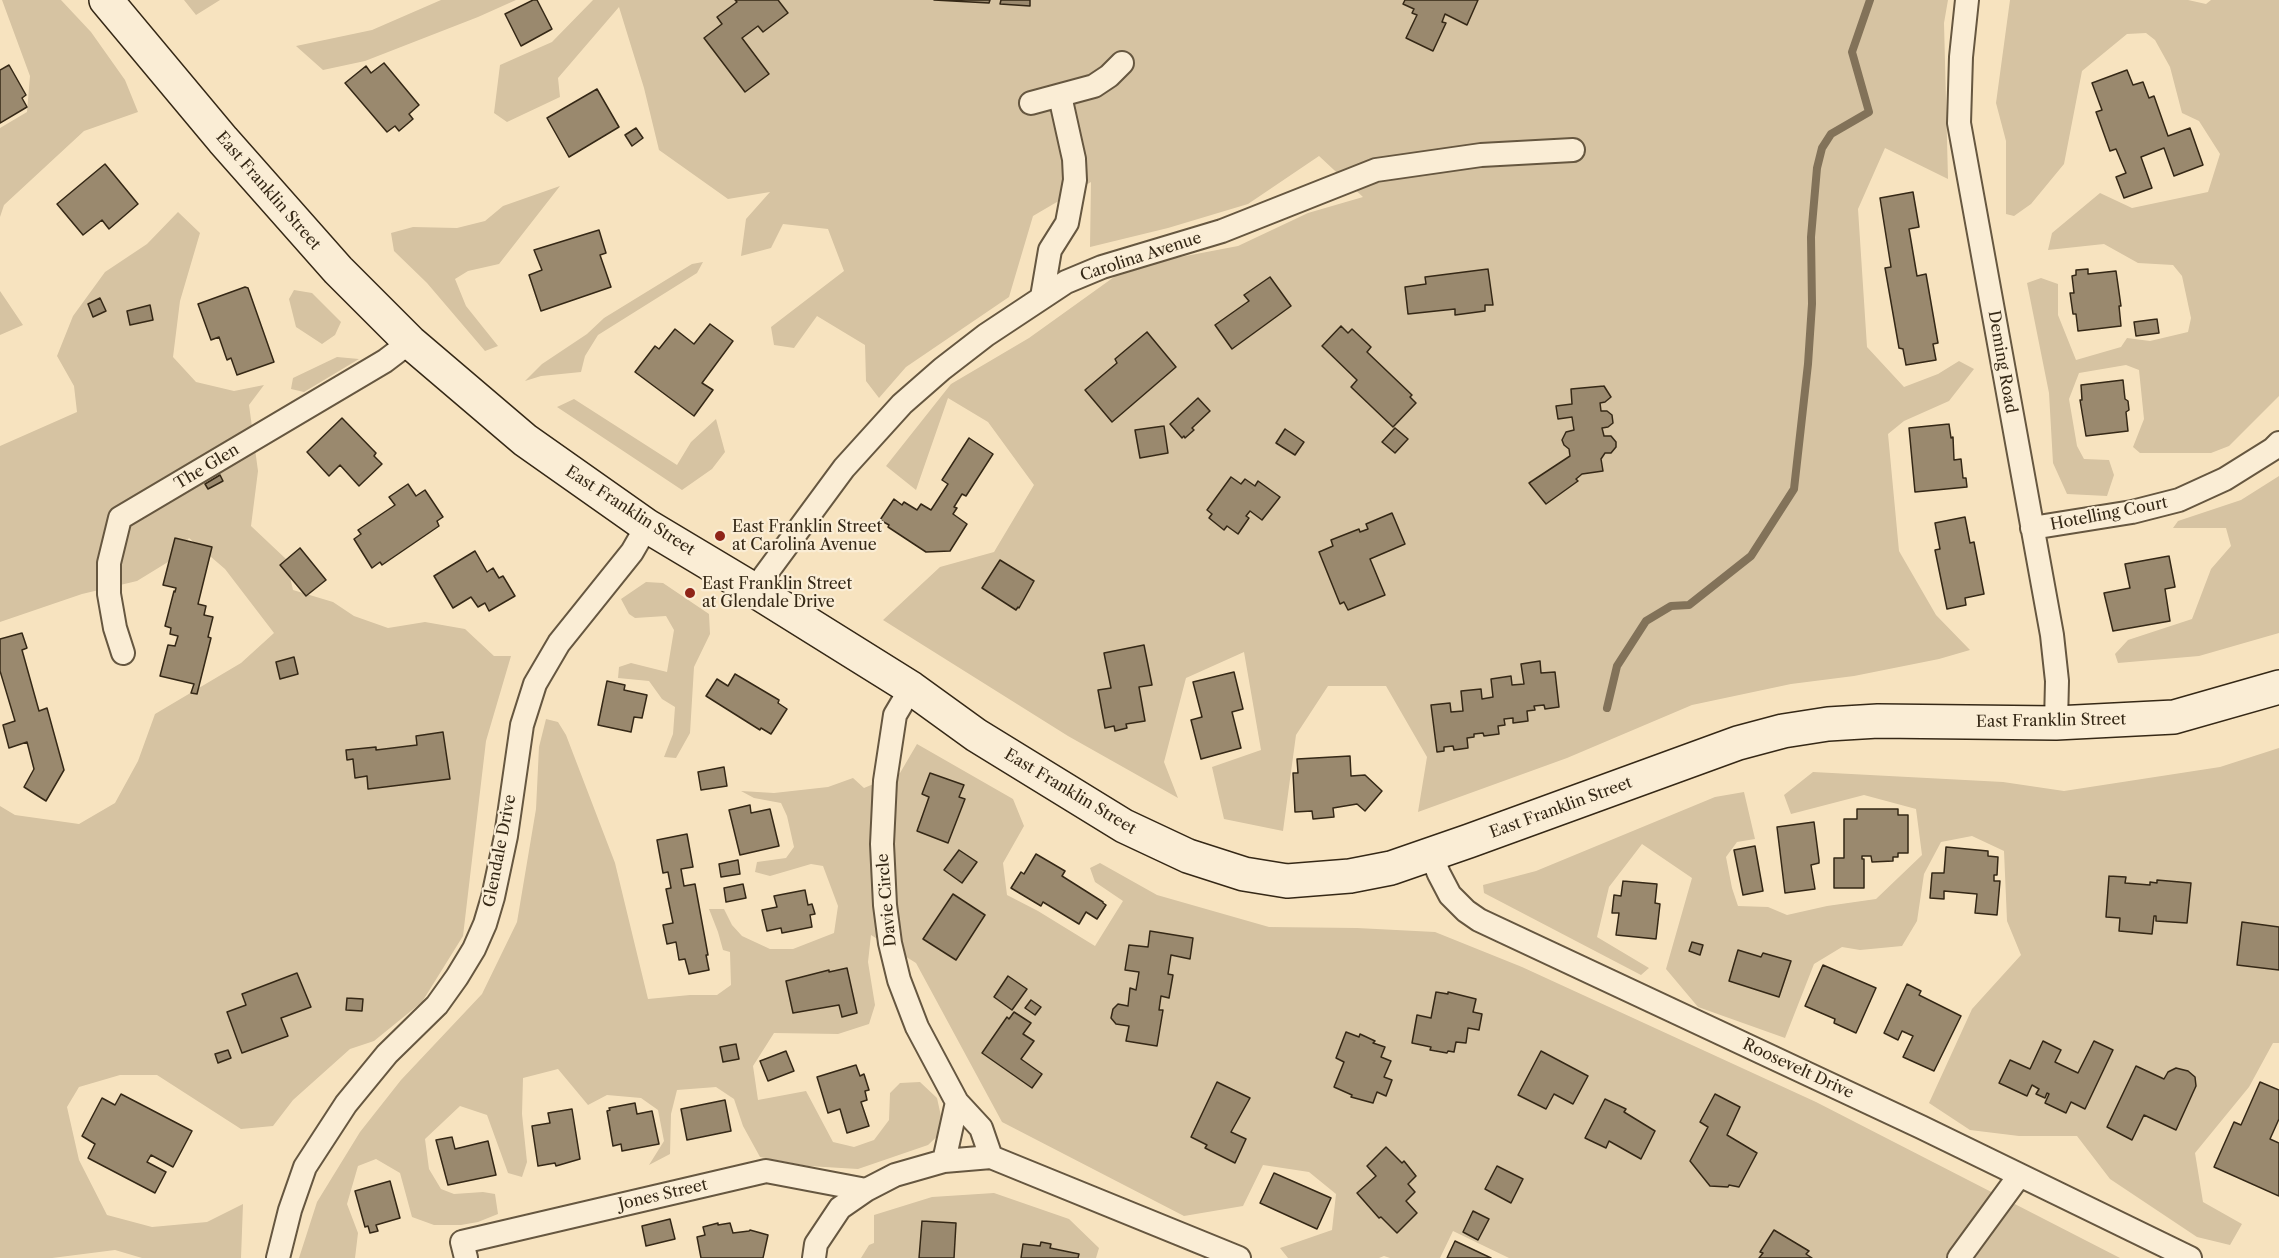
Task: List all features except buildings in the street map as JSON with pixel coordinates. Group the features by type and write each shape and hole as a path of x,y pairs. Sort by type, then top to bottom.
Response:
{"main road":[{"name":"East Franklin Street","path":"106,0 302,232 338,270 410,342 525,440 647,526 911,688 976,735 1124,826 1188,856 1244,874 1287,881 1350,876 1391,867 1431,855 1738,743 1783,731 1828,724 1878,721 2056,723 2174,717 2279,687"}],"street":[{"name":"Deming Road","path":"1967,0 1961,57 1959,123 2052,635 2057,681 2056,723"},
{"path":"1031,103 1094,86 1122,63"},
{"path":"1042,297 1050,250 1067,223 1075,180 1074,159 1060,96"},
{"name":"Carolina Avenue","path":"754,590 844,468 902,404 977,342 1066,282 1102,267 1222,231 1376,170 1481,155 1573,150"},
{"name":"The Glen","path":"123,653 115,628 109,594 108,563 120,518 385,361 410,342"},
{"name":"Hotelling Court","path":"2032,528 2132,512 2178,500 2225,479 2279,443"},
{"name":"Glendale Drive","path":"278,1258 290,1210 305,1167 346,1104 387,1054 436,1005 474,949 493,897 506,836 522,725 535,684 559,643 632,552 647,526"},
{"name":"Davie Circle","path":"911,688 895,715 885,781 882,844 885,905 890,943 899,980 917,1027 957,1102 981,1128 991,1157"},
{"name":"Roosevelt Drive","path":"1431,855 1450,895 1479,920 1921,1127 2190,1258"},
{"path":"944,1161 957,1102"},
{"path":"814,1258 816,1244 840,1208 866,1190 895,1175 944,1161 991,1157 1239,1258"},
{"name":"Jones Street","path":"464,1250 766,1171 866,1190"},
{"path":"1959,1258 2019,1176"}],"shaded area":[{"path":"2,0 61,0 91,32 125,80 138,112 84,131 4,205 0,217 0,128 27,112 30,76"},
{"path":"184,0 220,0 196,15"},
{"path":"441,0 516,0 365,61 323,70 296,46 372,30"},
{"path":"593,0 1948,0 1944,23 1948,179 1885,148 1858,209 1867,347 1904,387 1938,374 1959,361 1974,369 1949,401 1904,421 1888,434 1899,551 1936,615 1970,650 1939,659 1854,676 1791,684 1692,705 1567,758 1418,812 1427,757 1386,686 1328,686 1296,735 1283,831 1224,819 1212,767 1261,750 1244,652 1186,678 1164,762 1178,798 1068,736 883,620 940,567 994,552 1034,485 988,422 948,398 916,490 886,466 951,384 1029,338 1128,267 1238,246 1308,213 1363,197 1319,156 1248,204 1168,228 1090,247 1091,182 1033,216 1009,297 906,367 879,398 866,381 865,345 817,316 794,348 774,345 771,327 844,271 828,229 783,224 771,248 741,256 746,219 770,192 728,199 659,150 644,88 619,7 558,78 560,97 507,122 494,113 500,65 552,42"},
{"path":"2010,0 2188,0 2206,4 2211,0 2279,0 2279,396 2229,446 2211,453 2140,453 2133,447 2144,419 2139,370 2126,365 2079,373 2069,399 2077,446 2084,459 2109,460 2114,475 2107,496 2067,494 2053,463 2049,393 2027,283 2041,278 2058,284 2058,315 2076,360 2121,347 2127,338 2150,341 2188,332 2191,318 2182,276 2173,265 2138,263 2104,244 2048,250 2052,233 2100,193 2132,208 2208,192 2220,154 2199,121 2182,113 2170,67 2155,40 2146,33 2127,34 2082,71 2064,164 2031,204 2014,216 2006,214 2006,141 1996,103"},
{"path":"560,186 499,264 468,271 455,279 466,306 498,346 485,351 427,283 394,251 391,233 413,227 457,228 485,221 503,206"},
{"path":"178,212 200,233 180,301 173,357 196,382 234,391 264,385 249,405 258,471 251,526 286,559 293,590 333,602 354,616 388,628 425,622 465,629 494,656 511,656 486,741 463,936 422,1002 374,1041 350,1049 293,1100 273,1126 241,1129 157,1075 120,1075 79,1087 67,1107 79,1160 107,1215 152,1227 207,1222 243,1204 241,1258 142,1258 115,1250 52,1258 0,1258 0,806 15,815 79,824 115,803 138,761 155,714 241,663 274,633 225,569 189,538 168,562 137,581 82,594 0,622 0,446 77,412 74,386 57,356 73,316 105,272 147,244"},
{"path":"703,262 697,273 598,335 585,356 581,372 541,376 525,381 542,364 587,334 604,318 692,264"},
{"path":"294,290 312,293 341,322 335,335 322,344 296,327 289,299"},
{"path":"0,291 23,325 0,335"},
{"path":"337,357 359,359 304,392 291,389 293,378"},
{"path":"574,399 677,465 691,442 716,419 725,452 712,469 682,490 557,407"},
{"path":"2279,476 2279,633 2199,656 2118,663 2115,654 2128,640 2192,619 2211,569 2231,546 2226,528 2173,528 2178,521 2241,500"},
{"path":"646,582 663,583 709,614 710,634 694,667 690,733 676,758 664,757 673,734 675,707 662,699 649,681 618,678 619,667 631,663 667,672 674,630 666,616 635,618 629,614 621,599"},
{"path":"546,719 558,722 566,735 615,863 648,999 717,995 731,985 730,952 723,950 709,909 724,909 732,925 742,936 770,949 793,949 834,933 838,906 823,866 811,864 770,876 755,872 757,862 786,858 794,847 787,816 781,803 754,798 741,791 774,793 828,787 853,778 864,788 900,773 917,744 1013,799 1024,826 1003,863 1007,895 1095,946 1123,901 1095,882 1090,868 1100,863 1157,895 1269,927 1435,932 1522,967 1816,1102 2120,1258 1509,1258 1453,1231 1440,1258 1384,1256 1379,1258 1288,1258 1280,1248 1332,1230 1336,1194 1309,1172 1263,1165 1243,1206 1184,1216 1002,1122 916,963 871,935 868,962 875,1005 869,1024 838,1034 774,1033 753,1066 758,1100 806,1091 833,1142 854,1147 874,1140 889,1120 890,1093 900,1083 920,1082 937,1098 944,1130 928,1145 858,1169 808,1166 760,1157 743,1126 734,1099 716,1087 677,1090 671,1114 670,1154 649,1165 664,1141 658,1110 641,1098 607,1095 588,1105 558,1069 523,1078 522,1114 527,1162 522,1177 508,1173 487,1115 460,1106 425,1139 429,1169 441,1189 454,1194 483,1192 495,1194 498,1214 478,1222 461,1225 434,1225 412,1217 400,1173 376,1159 358,1166 347,1204 358,1233 355,1258 299,1258 317,1202 360,1132 401,1080 482,994 517,922 536,809 539,747"},
{"path":"2279,748 2279,1043 2273,1043 2249,1087 2195,1153 2203,1202 2242,1224 2230,1245 2197,1237 2110,1179 2077,1136 2019,1136 1970,1130 1929,1103 1972,1009 2021,955 2007,921 2004,851 1972,836 1941,842 1924,874 1917,921 1902,946 1860,950 1842,947 1814,964 1785,1038 1698,1007 1666,969 1692,878 1642,844 1609,887 1597,937 1649,968 1641,975 1484,893 1483,885 1536,871 1715,797 1744,792 1755,839 1737,842 1726,857 1738,906 1768,907 1787,915 1876,899 1922,855 1916,809 1864,795 1791,814 1784,795 1813,772 2003,782 2064,791 2220,767"},
{"path":"994,1193 1069,1219 1099,1248 1096,1258 861,1258 869,1245 874,1243 874,1215 932,1197"}],"waterway":[{"path":"1607,708 1617,666 1646,621 1671,606 1689,605 1751,556 1794,489 1808,364 1812,304 1811,237 1817,168 1822,148 1831,134 1869,112 1852,52 1870,0"}],"place":[{"name":"East Franklin Street at Carolina Avenue","path":"720,536"},
{"name":"East Franklin Street at Glendale Drive","path":"690,593"}]}
